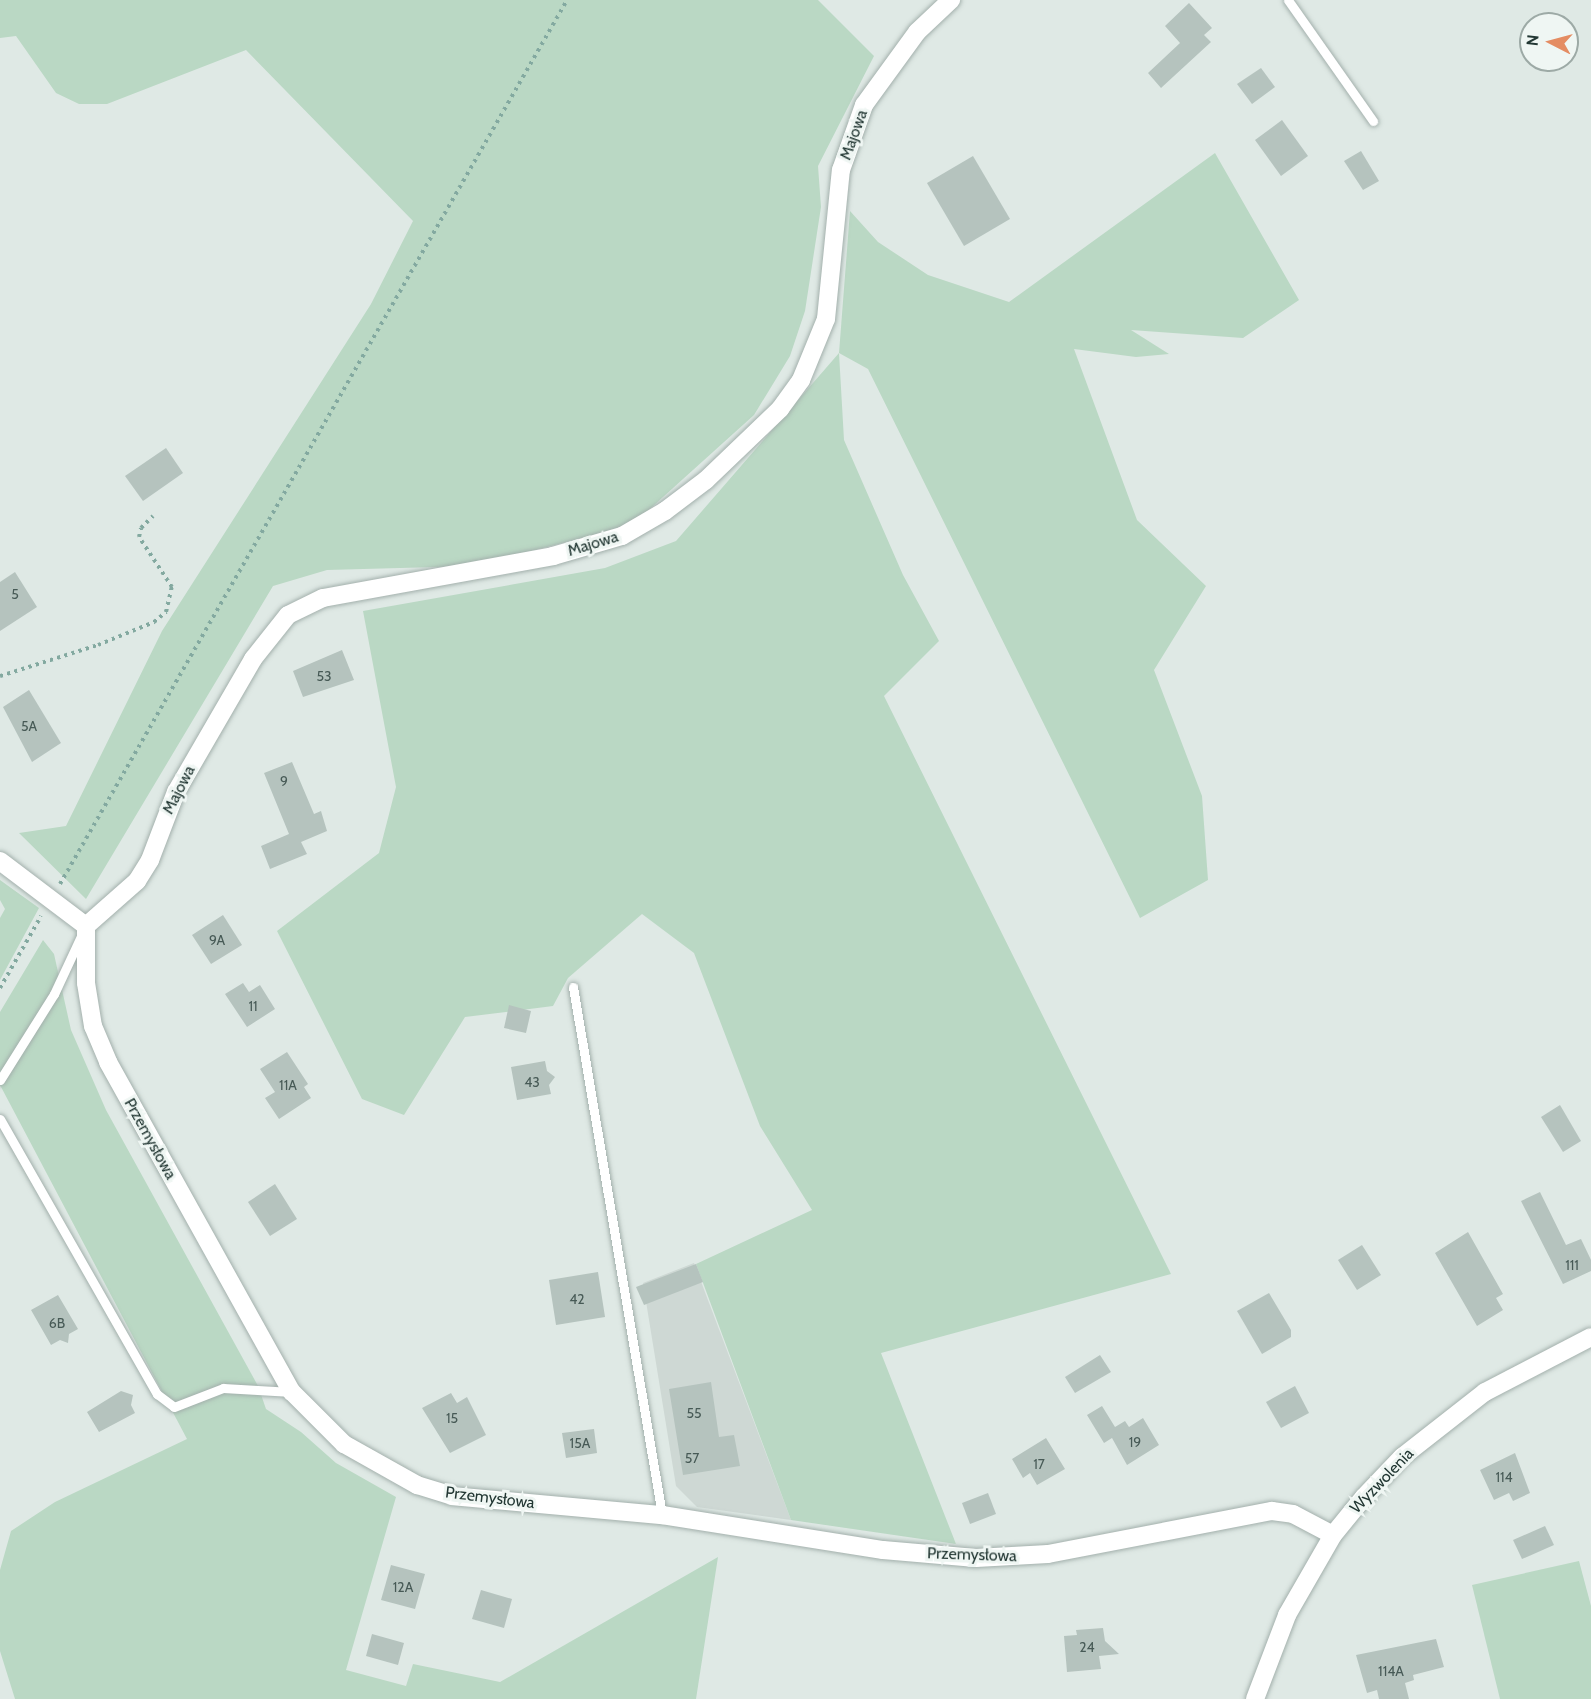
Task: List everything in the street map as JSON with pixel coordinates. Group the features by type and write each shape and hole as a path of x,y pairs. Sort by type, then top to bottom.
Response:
{"street":[{"name":"Majowa","path":"86,926 137,881 150,860 176,792 252,659 288,615 323,598 521,562 622,536 665,511 706,480 780,409 801,380 826,319 841,170 864,105 917,32 951,0"},
{"path":"0,861 14,875 51,898 86,926"},
{"name":"Przemysłowa","path":"86,926 86,983 91,1015 108,1062 292,1392 344,1444 417,1485 461,1497 662,1515 883,1551 976,1558 1048,1554 1272,1511 1293,1514 1333,1534"},
{"name":"Wyzwolenia","path":"1255,1699 1287,1615 1333,1534 1402,1457 1485,1392 1591,1337"}],"lane":[{"path":"1288,0 1373,121"},
{"path":"0,1080 54,994 86,926"},
{"path":"573,987 662,1515"},
{"path":"0,1119 157,1394 174,1407 223,1388 292,1392"}],"path":[{"path":"0,988 567,0"},
{"path":"0,676 98,645 154,622 166,612 172,587 139,537 141,528 153,516"}],"shaded area":[{"path":"694,1263 791,1520 697,1507 676,1486 643,1283"}],"green space":[{"path":"0,0 818,0 874,56 818,166 821,207 805,311 790,356 754,415 632,525 473,566 327,570 273,586 86,899 19,833 66,826 162,631 371,304 413,221 246,50 107,104 79,104 56,93 16,36 0,38"},
{"path":"1215,153 1299,300 1243,338 1131,330 1169,354 1136,357 1074,349 1137,520 1206,586 1154,670 1202,796 1208,880 1140,918 868,369 839,353 850,211 878,242 928,275 1009,302"},
{"path":"839,353 844,440 903,575 939,641 884,696 1171,1274 881,1353 956,1544 791,1520 696,1264 812,1210 760,1126 694,953 642,914 568,978 553,1006 465,1017 404,1115 362,1099 277,931 379,853 396,787 363,611 605,568 676,541"},
{"path":"0,880 39,908 0,980 0,918 5,909 0,900"},
{"path":"43,940 54,954 71,1030 106,1110 258,1386 266,1409 301,1432 336,1463 396,1497 346,1670 406,1686 413,1664 500,1682 718,1557 696,1699 15,1699 0,1651 0,1570 11,1531 55,1502 187,1439 0,1085 0,1012"},
{"path":"1579,1561 1591,1606 1591,1699 1500,1699 1472,1585"}],"building":[{"path":"1189,3 1212,28 1204,35 1211,42 1161,88 1148,73 1180,43 1165,26"},
{"path":"1261,68 1275,87 1252,104 1237,84"},
{"path":"1282,120 1308,156 1281,176 1255,140"},
{"path":"1361,151 1379,181 1363,190 1344,161"},
{"path":"973,156 1010,219 964,246 927,183"},
{"path":"166,448 183,473 143,501 125,476"},
{"path":"15,572 37,607 0,631 0,582"},
{"path":"342,650 354,680 303,697 293,671"},
{"path":"29,690 61,743 32,762 3,707"},
{"path":"292,762 314,814 321,811 327,831 301,842 307,854 270,869 261,846 289,834 264,773"},
{"path":"223,915 242,945 211,964 192,935"},
{"path":"243,983 249,992 260,985 275,1009 247,1027 225,994"},
{"path":"509,1005 531,1011 526,1033 504,1028"},
{"path":"287,1052 308,1084 304,1087 311,1098 279,1119 265,1098 275,1092 260,1069"},
{"path":"545,1061 547,1071 555,1077 549,1085 551,1094 517,1100 511,1067"},
{"path":"1560,1105 1581,1141 1563,1152 1541,1117"},
{"path":"275,1184 297,1219 270,1236 248,1202"},
{"path":"1540,1192 1566,1245 1581,1239 1591,1260 1591,1271 1563,1284 1521,1201"},
{"path":"1468,1232 1503,1294 1496,1298 1503,1310 1477,1326 1435,1253"},
{"path":"1362,1245 1381,1275 1357,1290 1338,1260"},
{"path":"696,1264 703,1282 644,1305 636,1287"},
{"path":"598,1272 605,1317 556,1325 549,1280"},
{"path":"1269,1293 1291,1330 1291,1337 1262,1354 1237,1311"},
{"path":"58,1295 78,1329 69,1334 68,1343 60,1340 51,1345 31,1310"},
{"path":"1100,1355 1111,1372 1075,1393 1065,1377"},
{"path":"711,1382 719,1437 734,1435 740,1466 683,1475 669,1389"},
{"path":"1295,1386 1309,1413 1281,1428 1266,1402"},
{"path":"121,1391 133,1395 131,1405 135,1413 99,1432 87,1412"},
{"path":"451,1393 457,1403 467,1397 486,1435 450,1453 422,1408"},
{"path":"1102,1406 1115,1427 1125,1421 1129,1427 1143,1418 1159,1445 1127,1465 1112,1438 1104,1443 1087,1415"},
{"path":"594,1429 597,1453 566,1458 562,1433"},
{"path":"1046,1438 1065,1469 1037,1485 1030,1473 1023,1478 1012,1459"},
{"path":"1515,1453 1530,1493 1513,1501 1509,1493 1494,1500 1480,1470"},
{"path":"988,1493 996,1514 970,1524 962,1503"},
{"path":"1545,1526 1554,1545 1522,1559 1513,1540"},
{"path":"391,1565 425,1574 415,1609 381,1600"},
{"path":"481,1590 512,1599 504,1628 472,1619"},
{"path":"1103,1628 1105,1641 1119,1654 1099,1656 1101,1669 1067,1672 1064,1636 1077,1635 1076,1630"},
{"path":"372,1634 404,1643 398,1665 366,1656"},
{"path":"1436,1639 1444,1667 1413,1675 1414,1680 1405,1683 1409,1699 1379,1699 1377,1690 1367,1693 1356,1655"}]}
